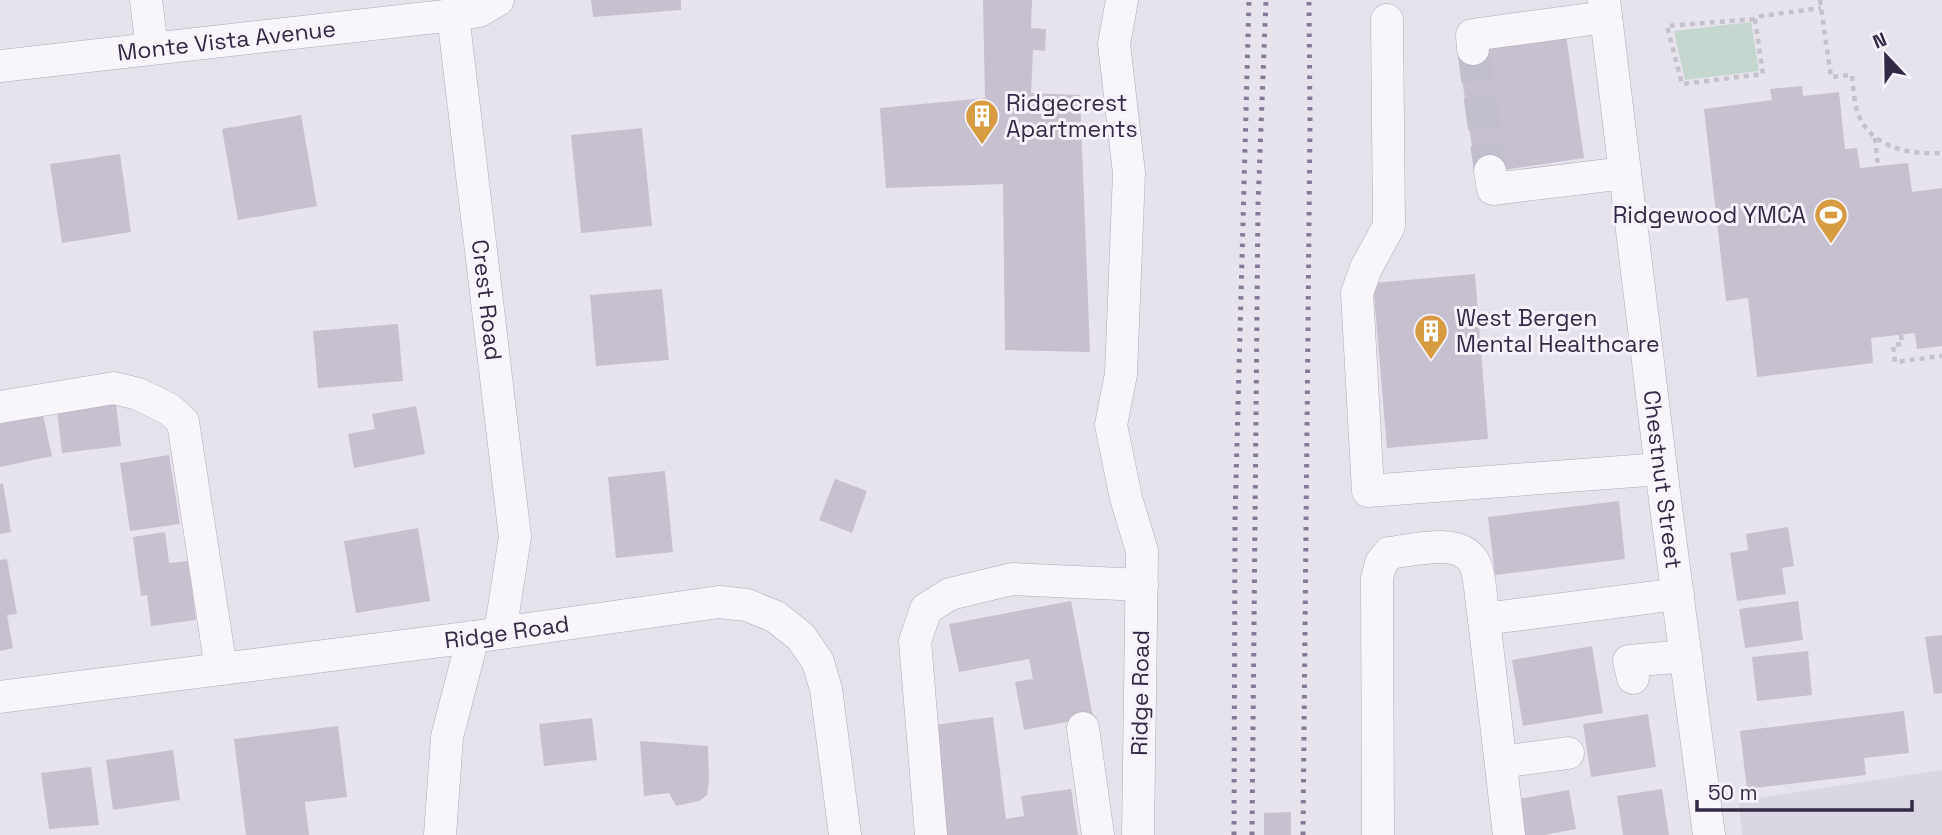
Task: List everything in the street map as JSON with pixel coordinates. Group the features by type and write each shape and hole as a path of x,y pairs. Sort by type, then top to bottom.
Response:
{"street":[{"path":"146,0 152,48"},
{"path":"453,15 479,11 498,0"},
{"name":"Ridge Road","path":"1122,0 1114,44 1129,173 1121,374 1111,425 1126,498 1142,551 1138,835"},
{"path":"1472,42 1605,8"},
{"name":"Chestnut Street","path":"1605,8 1709,835"},
{"name":"Monte Vista Avenue","path":"0,66 453,15"},
{"name":"Crest Road","path":"440,835 447,737 486,635 515,537 453,15"},
{"path":"1387,20 1389,226 1366,268 1357,293 1368,491 1661,469"},
{"path":"1492,180 1625,173"},
{"path":"0,407 114,388 138,394 169,409 183,422 220,669"},
{"path":"1378,835 1377,578 1381,563 1389,553 1452,546 1468,553 1476,568 1509,835"},
{"path":"931,835 915,640 926,609 950,594 1012,579 1142,585"},
{"path":"1482,611 1678,594"},
{"name":"Ridge Road","path":"0,697 486,635 719,602 747,605 776,617 800,637 818,662 827,689 845,835"},
{"path":"1633,678 1629,661 1686,656"},
{"path":"1083,727 1098,835"},
{"path":"1501,762 1569,752"}],"path":[{"path":"1819,0 1830,77 1852,75 1858,113 1870,133 1888,147 1942,153"},
{"path":"1755,19 1763,74 1682,84 1667,26 1755,19 1821,8"},
{"path":"1875,137 1878,166"},
{"path":"1901,335 1902,344 1893,345 1895,362 1942,356"}],"shaded area":[{"path":"1942,770 1942,835 1742,835 1739,801"}],"green space":[{"path":"1751,22 1759,71 1685,80 1674,31"}],"building":[{"path":"591,0 681,0 681,10 593,17"},
{"name":"Ridgecrest Apartments","path":"983,0 1032,0 1031,28 1046,29 1045,51 1033,50 1031,93 1080,95 1090,352 1005,350 1003,184 886,188 880,108 985,98"},
{"path":"1566,35 1584,158 1476,174 1458,51"},
{"name":"Ridgewood YMCA","path":"1802,86 1803,96 1839,92 1845,149 1857,148 1860,168 1908,163 1912,192 1942,188 1942,346 1917,349 1915,333 1871,338 1873,363 1757,377 1748,298 1726,301 1704,109 1772,100 1770,89"},
{"path":"301,115 317,206 238,220 222,129"},
{"path":"642,128 652,226 581,233 571,135"},
{"path":"120,154 131,232 62,243 50,164"},
{"name":"West Bergen Mental Healthcare","path":"1475,274 1488,439 1387,448 1373,283"},
{"path":"662,289 669,360 596,366 590,295"},
{"path":"398,324 403,381 318,388 313,331"},
{"path":"116,403 121,446 62,453 57,411"},
{"path":"416,406 425,454 354,468 348,434 375,429 372,414"},
{"path":"43,415 52,456 0,467 0,424"},
{"path":"169,455 180,524 130,531 120,463"},
{"path":"665,471 673,552 616,558 608,477"},
{"path":"835,479 867,491 852,533 819,520"},
{"path":"3,483 11,532 0,534 0,484"},
{"path":"1619,501 1625,559 1495,575 1488,517"},
{"path":"1788,527 1794,566 1782,568 1786,594 1737,601 1730,553 1748,550 1746,534"},
{"path":"418,528 430,601 356,613 344,541"},
{"path":"165,532 169,563 188,561 196,620 151,626 147,595 141,596 133,537"},
{"path":"7,559 17,614 7,615 13,648 0,651 0,560"},
{"path":"1071,601 1093,717 1024,730 1015,682 1033,679 1029,659 959,672 949,624"},
{"path":"1798,601 1803,640 1745,648 1739,609"},
{"path":"1942,635 1942,693 1934,694 1925,637"},
{"path":"1592,646 1603,713 1523,726 1512,660"},
{"path":"1808,651 1812,695 1757,701 1752,657"},
{"path":"1904,711 1909,753 1864,758 1866,775 1747,789 1740,731"},
{"path":"1648,714 1656,767 1591,777 1583,724"},
{"path":"993,717 1006,819 1024,816 1021,796 1071,789 1078,835 941,835 927,726"},
{"path":"592,718 597,760 544,766 539,724"},
{"path":"338,726 347,797 305,802 309,835 246,835 234,739"},
{"path":"640,741 708,746 707,795 699,801 676,806 669,793 644,796"},
{"path":"173,750 180,800 113,810 106,760"},
{"path":"91,767 99,825 49,829 41,773"},
{"path":"1662,789 1669,835 1623,835 1617,796"},
{"path":"1569,790 1576,829 1544,835 1525,835 1518,799"},
{"path":"1291,812 1291,835 1264,835 1264,813"}],"tunnel":[{"path":"1473,49 1490,171"}],"railway":[{"path":"1234,835 1235,517 1249,0"},
{"path":"1252,835 1258,204 1266,0"},
{"path":"1303,835 1309,0"}],"place":[{"name":"Ridgecrest Apartments","path":"982,146"},
{"name":"Ridgewood YMCA","path":"1831,245"},
{"name":"West Bergen Mental Healthcare","path":"1431,361"}]}
